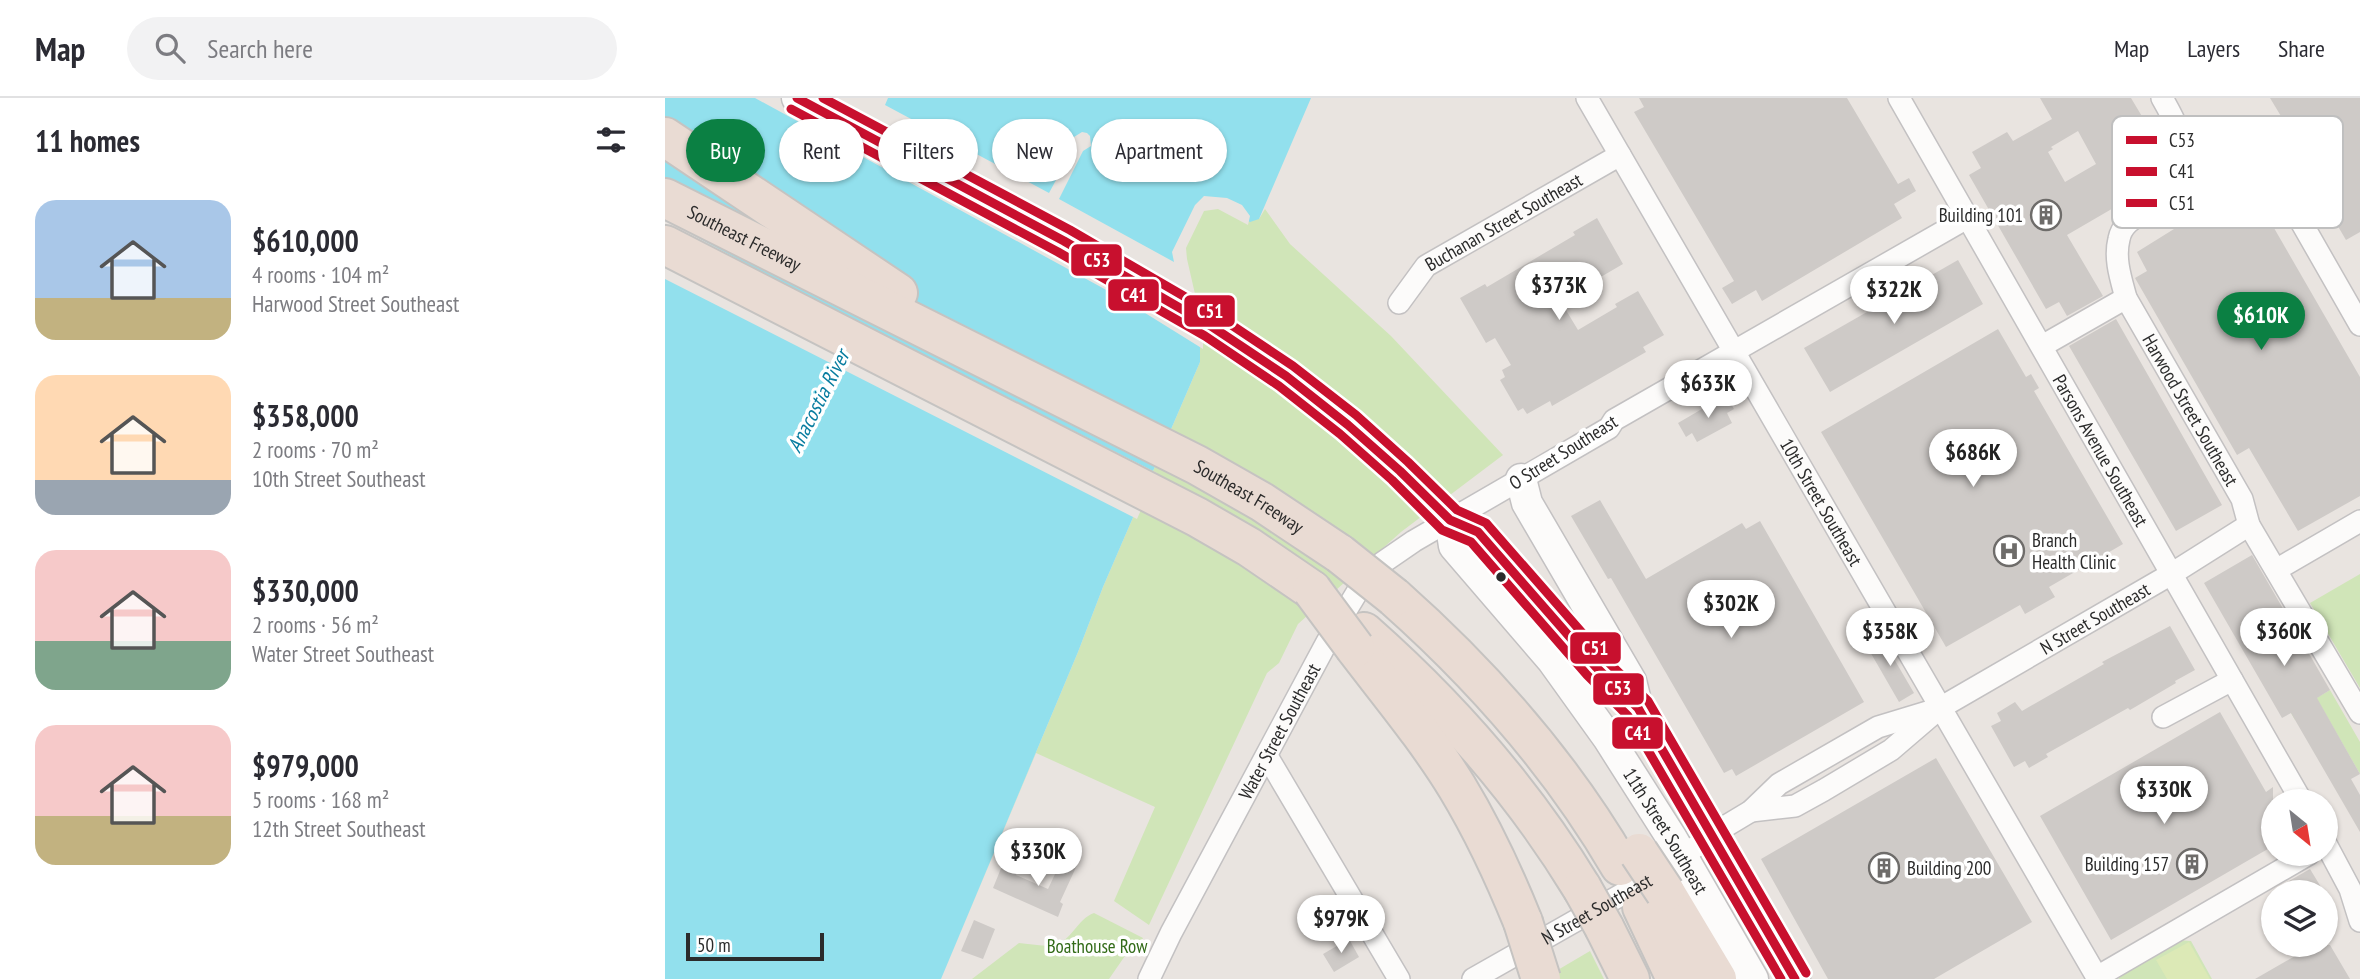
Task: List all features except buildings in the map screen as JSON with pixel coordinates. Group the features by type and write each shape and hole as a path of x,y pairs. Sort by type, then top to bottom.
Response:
{"highway":[{"path":"665,137 1025,378"},
{"name":"Southeast Freeway","path":"665,198 1197,466 1262,502 1340,554 1394,597 1458,656 1527,732 1629,860 1653,900 1676,979"},
{"path":"665,245 1177,507 1249,547 1312,590 1360,640 1456,787 1488,843 1523,922 1541,979"},
{"path":"1360,640 1407,670 1478,744 1541,825 1582,888 1630,979"},
{"path":"1653,900 1717,979"}],"main road":[{"name":"11th Street Southeast","path":"797,98 1123,274 1211,326 1286,376 1374,447 1450,520 1478,532 1596,667 1638,708 1795,979"},
{"path":"1521,479 1527,503 1631,681 1638,708"},
{"name":"11th Street Southeast","path":"1450,520 1454,546 1518,618 1608,738 1753,979"}],"street":[{"name":"10th Street Southeast","path":"1587,98 2097,978"},
{"name":"Parsons Avenue Southeast","path":"1899,98 2295,789"},
{"path":"2162,98 2171,116"},
{"name":"Buchanan Street Southeast","path":"1399,303 1426,266 1620,155"},
{"name":"O Street Southeast","path":"1450,520 1609,428 1614,420 1967,218"},
{"name":"Harwood Street Southeast","path":"2125,228 2119,237 2117,265 2126,298 2242,499 2249,525 2360,713"},
{"path":"2305,228 2360,325"},
{"path":"2042,346 2126,298"},
{"name":"Water Street Southeast","path":"1149,979 1327,642 1362,584 1396,553 1450,520"},
{"path":"2276,570 2360,522"},
{"name":"N Street Southeast","path":"1473,979 1665,870 1711,835 1751,811 1779,784 1878,727 1940,708 2173,573 2249,525"},
{"path":"2163,717 2232,680"},
{"path":"1267,756 1399,979"},
{"path":"2338,865 2355,894 2360,921"},
{"path":"2097,978 2288,866"}],"green space":[{"name":"Boathouse Row","path":"1219,206 1259,219 1265,209 1290,244 1391,336 1503,455 1401,532 1298,624 1279,663 1267,673 1149,925 1114,901 1155,807 1036,753 941,979 1103,587 1200,362 1183,248 1201,208"},
{"path":"2360,574 2360,688 2310,603"},
{"path":"2330,690 2360,742 2360,774 2321,706 2295,720 2291,713"},
{"name":"Boathouse Row","path":"1094,913 1143,938 1135,956 1127,953 1109,979 972,979 1019,943 1046,946 1060,943"},
{"path":"2177,940 2191,941 2212,979 2119,979 2117,975"},
{"path":"2189,942 2210,979 2167,979 2156,960"},
{"path":"1590,951 1604,979 1558,979 1556,971"}],"water":[{"name":"Anacostia River","path":"665,98 1311,98 1259,219 1250,222 1219,206 1202,208 1183,248 1200,330 1200,362 1103,587 941,979 665,979"}],"pier":[{"path":"755,98 888,98 885,105 911,119 878,119 878,165 864,158 864,119 793,119"},
{"path":"1082,132 1090,136 1091,146 1083,151 1077,163 1077,135"},
{"path":"978,155 992,162 992,182 1028,182 1049,193 1055,182 1068,182 1059,199 1174,262 1172,252 1195,205 1204,196 1227,198 1242,205 1250,216 1248,225 1218,209 1204,211 1186,248 1203,329 1203,349 1121,298 909,182 978,182"},
{"path":"665,220 786,285 1157,473 1137,519 665,279"}],"transit line":[{"name":"C53","path":"797,98 1064,241 1211,326 1286,376 1348,425 1450,520 1478,532 1596,667 1638,708 1795,979"},
{"name":"C51","path":"823,98 1070,230 1218,316 1293,366 1356,415 1457,510 1486,523 1605,659 1648,701 1806,973"},
{"name":"C41","path":"791,109 1058,252 1205,336 1279,386 1340,434 1392,480 1442,530 1471,542 1587,675 1628,716 1781,979"}],"place":[{"name":"Building 101","path":"2046,215"},
{"name":"Branch Health Clinic","path":"2009,551"},
{"name":"Building 157","path":"2192,864"},
{"name":"Building 200","path":"1884,868"}]}
